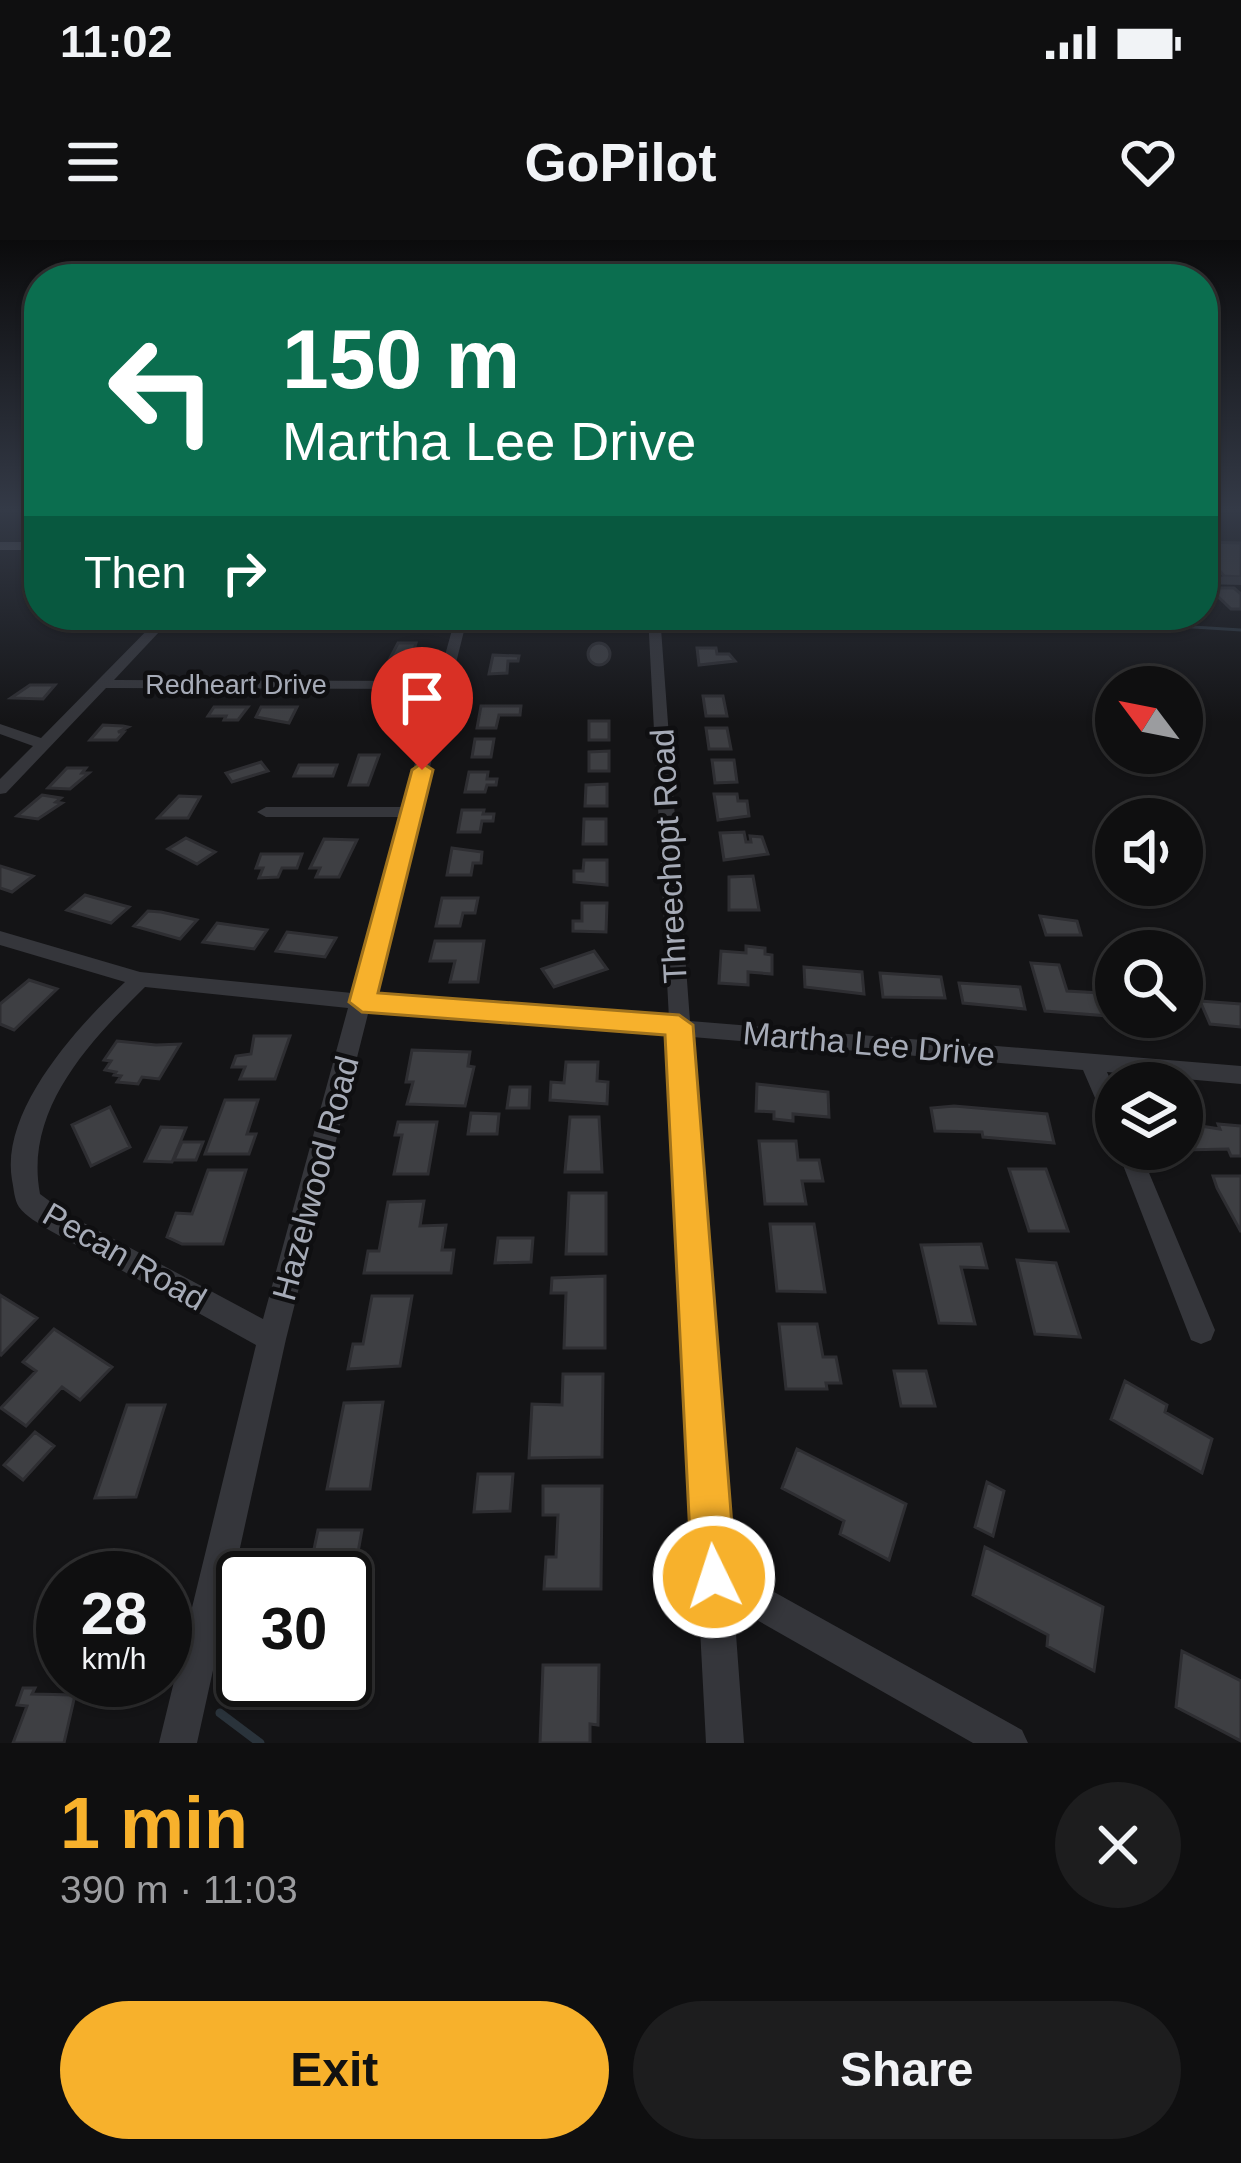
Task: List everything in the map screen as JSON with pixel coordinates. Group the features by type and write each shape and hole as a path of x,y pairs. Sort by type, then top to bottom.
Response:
{"street":[{"path":"0,789 155,630"},
{"name":"Hazelwood Road","path":"178,1743 272,1339 458,630"},
{"name":"Threechopt Road","path":"655,630 725,1743"},
{"name":"Redheart Drive","path":"101,685 443,685"},
{"path":"0,729 45,746"},
{"path":"266,812 412,812"},
{"name":"Martha Lee Drive","path":"0,938 140,979 362,1002 1241,1075"},
{"name":"Pecan Road","path":"140,979 28,1092 13,1129 13,1164 27,1198 58,1222 272,1339"},
{"path":"1092,1064 1095,1071"},
{"path":"1136,1170 1202,1330"},
{"path":"714,1577 1010,1743"}],"building":[{"path":"1218,588 1234,588 1241,594 1241,609 1231,609 1218,597"},
{"path":"398,643 416,643 412,657 422,657 419,666 386,666"},
{"path":"599,643 610,654 599,665 588,654"},
{"path":"697,648 716,648 717,654 729,654 735,661 699,665"},
{"path":"493,655 519,656 518,661 508,661 507,673 489,674"},
{"path":"30,685 55,685 43,699 11,698"},
{"path":"703,696 723,696 727,716 706,716"},
{"path":"481,706 521,706 520,715 499,715 496,728 477,728"},
{"path":"214,707 248,707 238,720 224,720 226,716 208,716"},
{"path":"261,707 297,707 289,723 256,717"},
{"path":"589,721 609,721 609,740 589,740"},
{"path":"103,725 128,727 118,732 124,732 117,740 90,740"},
{"path":"706,728 727,728 731,749 709,749"},
{"path":"475,739 494,739 491,757 472,757"},
{"path":"609,751 609,771 589,771 589,752"},
{"path":"359,755 379,755 368,785 349,785"},
{"path":"712,760 734,760 737,782 715,783"},
{"path":"261,762 268,771 232,782 226,773"},
{"path":"299,765 337,765 333,776 294,776"},
{"path":"67,768 86,768 82,773 89,773 70,789 48,788"},
{"path":"469,772 488,772 487,779 497,779 496,785 487,785 485,792 465,792"},
{"path":"607,784 607,806 585,806 586,785"},
{"path":"714,794 737,794 738,801 747,801 749,816 718,820"},
{"path":"42,795 61,798 56,802 62,803 38,819 17,816"},
{"path":"179,796 200,797 188,818 158,818"},
{"path":"462,810 484,810 483,814 494,814 493,821 482,821 480,832 458,832"},
{"path":"584,819 606,819 606,844 583,844"},
{"path":"744,832 746,842 751,842 750,836 762,837 768,854 724,860 720,833"},
{"path":"186,838 215,852 197,864 168,849"},
{"path":"324,839 357,840 339,877 316,877 320,868 310,868"},
{"path":"452,848 482,852 481,863 473,863 471,875 447,875"},
{"path":"261,854 302,854 297,868 282,868 278,877 259,878 263,868 256,868"},
{"path":"584,860 607,860 607,885 574,882 574,871 583,871"},
{"path":"0,866 33,876 12,892 0,888"},
{"path":"753,876 759,910 729,910 729,877"},
{"path":"85,895 129,907 111,923 67,910"},
{"path":"442,898 478,898 475,913 463,913 460,926 436,926"},
{"path":"582,903 607,903 606,932 573,931 573,921 582,921"},
{"path":"148,911 197,920 180,939 134,926"},
{"path":"1040,916 1077,921 1081,935 1046,935"},
{"path":"217,923 267,930 254,949 203,942"},
{"path":"287,932 336,938 325,957 276,951"},
{"path":"435,941 484,941 478,982 450,982 455,961 430,961"},
{"path":"746,946 765,948 765,954 772,955 772,974 748,972 748,985 719,983 721,951 746,953"},
{"path":"594,951 607,969 554,987 542,969"},
{"path":"1031,963 1059,965 1067,991 1095,993 1095,1015 1045,1011"},
{"path":"804,967 862,972 864,994 805,987"},
{"path":"880,973 941,977 945,998 883,997"},
{"path":"29,980 57,989 14,1030 0,1024 0,1004"},
{"path":"959,983 1020,987 1025,1009 963,1003"},
{"path":"1203,1001 1241,1004 1241,1027 1210,1024"},
{"path":"254,1036 290,1036 275,1079 240,1079 245,1067 232,1067 236,1056 251,1054"},
{"path":"117,1041 180,1044 159,1079 142,1077 138,1084 117,1082 121,1076 105,1070 111,1061 104,1060"},
{"path":"412,1050 470,1052 468,1066 474,1067 465,1106 407,1104 413,1082 406,1082"},
{"path":"566,1062 598,1062 597,1081 608,1082 607,1104 550,1100 551,1082 564,1083"},
{"path":"757,1084 828,1092 829,1117 793,1114 793,1121 774,1119 774,1112 756,1111"},
{"path":"510,1087 530,1087 529,1108 507,1108"},
{"path":"225,1100 258,1100 247,1134 256,1134 249,1154 205,1154"},
{"path":"110,1107 130,1147 91,1166 72,1125"},
{"path":"931,1108 1047,1114 1054,1143 983,1137 982,1132 935,1131"},
{"path":"471,1113 499,1114 497,1134 468,1134"},
{"path":"570,1117 599,1117 602,1172 565,1172"},
{"path":"398,1122 437,1122 428,1174 394,1174 402,1135 395,1135"},
{"path":"1203,1126 1241,1126 1241,1156 1231,1156 1228,1149 1203,1150"},
{"path":"161,1127 186,1128 172,1162 145,1161"},
{"path":"759,1141 796,1141 798,1160 819,1160 823,1181 802,1181 806,1204 765,1204"},
{"path":"182,1142 203,1142 196,1160 174,1160"},
{"path":"1009,1169 1046,1169 1068,1231 1029,1231"},
{"path":"208,1170 246,1170 223,1244 182,1244 167,1237 176,1213 192,1214"},
{"path":"1213,1176 1241,1176 1241,1232 1217,1188"},
{"path":"569,1193 606,1193 606,1254 566,1254"},
{"path":"424,1201 420,1226 446,1225 442,1250 454,1250 451,1273 364,1273 368,1251 379,1251 388,1202"},
{"path":"770,1224 814,1224 825,1292 777,1291"},
{"path":"498,1238 533,1238 531,1262 495,1263"},
{"path":"981,1244 987,1268 961,1267 975,1324 939,1323 921,1245"},
{"path":"1017,1260 1056,1263 1080,1337 1035,1334"},
{"path":"605,1276 605,1348 564,1348 566,1293 551,1293 552,1278"},
{"path":"0,1295 37,1318 1,1355 0,1354"},
{"path":"372,1296 412,1296 400,1366 348,1369 353,1344 363,1344"},
{"path":"779,1324 817,1324 823,1357 836,1357 841,1383 826,1383 827,1389 786,1389"},
{"path":"54,1329 112,1367 80,1400 62,1387 26,1426 1,1408 36,1371 23,1362"},
{"path":"894,1371 926,1371 935,1406 901,1406"},
{"path":"563,1374 603,1374 602,1457 529,1458 532,1404 562,1405"},
{"path":"1125,1381 1167,1405 1165,1412 1212,1439 1202,1473 1111,1419"},
{"path":"383,1402 370,1489 327,1489 344,1403"},
{"path":"127,1405 165,1405 136,1497 95,1498"},
{"path":"35,1432 54,1446 23,1480 4,1465"},
{"path":"797,1449 906,1504 889,1560 840,1534 844,1521 782,1488"},
{"path":"478,1474 513,1474 510,1511 474,1512"},
{"path":"987,1482 1004,1491 993,1536 975,1527"},
{"path":"543,1486 602,1486 601,1589 544,1589 546,1557 556,1557 558,1515 543,1515"},
{"path":"318,1530 362,1530 358,1551 314,1551"},
{"path":"985,1547 1103,1607 1094,1671 1047,1646 1048,1635 973,1595"},
{"path":"1182,1651 1241,1681 1241,1741 1176,1707"},
{"path":"543,1665 599,1665 598,1725 590,1724 590,1743 540,1743"},
{"path":"23,1688 35,1688 36,1707 72,1707 64,1743 13,1743 27,1706 17,1705"}],"waterway":[{"path":"1218,629 1241,630"},
{"path":"220,1713 260,1743"}],"route":[{"path":"422,770 362,1002 679,1025 714,1577"}]}
